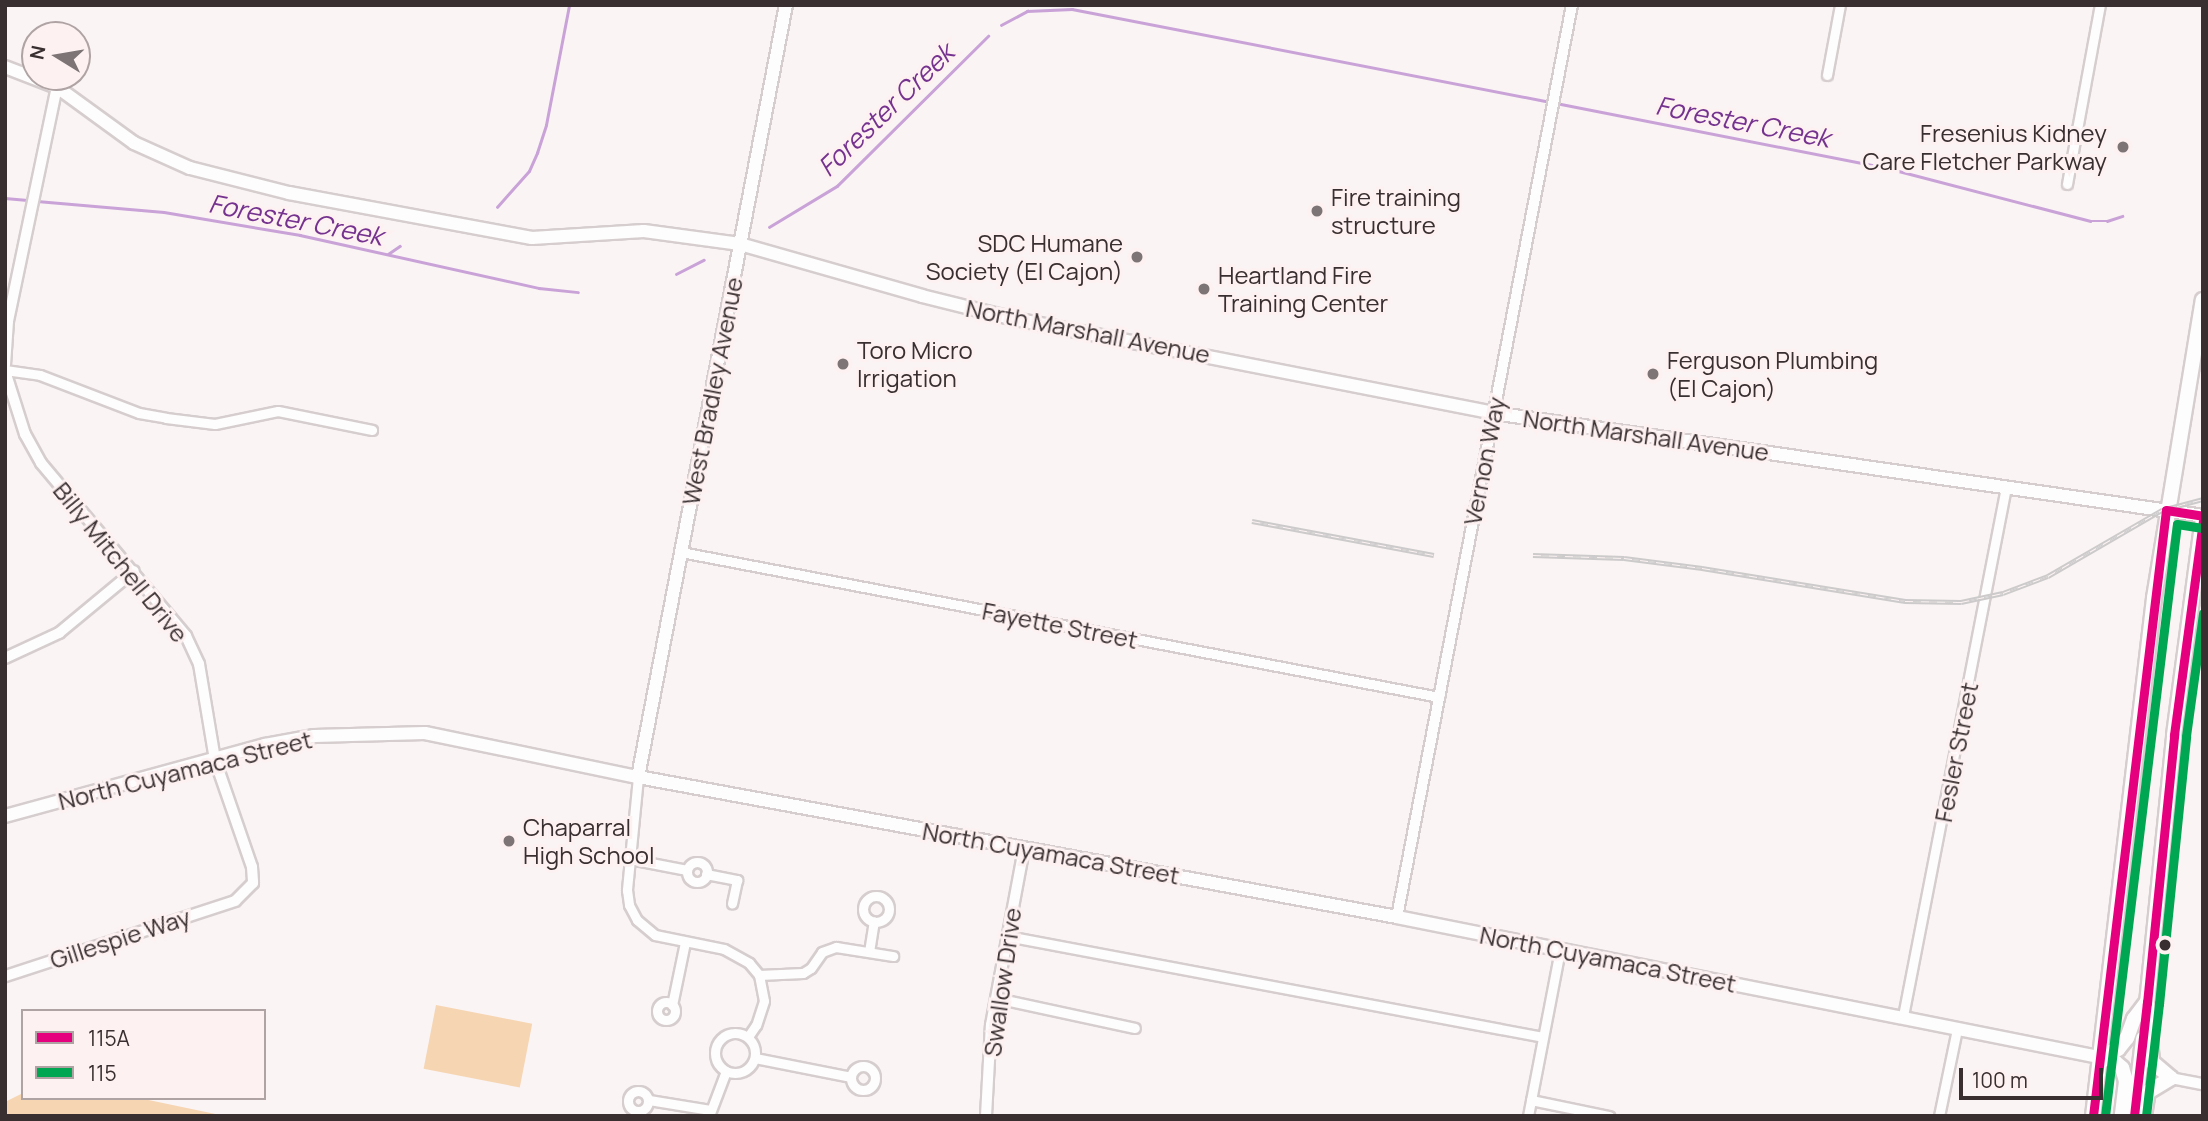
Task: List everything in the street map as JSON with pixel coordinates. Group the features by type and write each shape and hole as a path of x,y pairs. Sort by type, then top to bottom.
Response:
{"main road":[{"name":"West Bradley Avenue","path":"638,776 786,5"},
{"name":"North Marshall Avenue","path":"62,91 134,143 190,168 221,178 532,238 643,231 740,244 922,296 1015,319 1493,413 2203,517"},
{"path":"2093,1116 2166,510 2203,300"},
{"path":"2134,1116 2174,735 2203,517"},
{"name":"North Cuyamaca Street","path":"5,816 265,745 314,736 425,733 638,776 1396,917 2099,1056"},
{"path":"2099,1056 2118,1049 2127,1038 2134,1019 2147,1003"},
{"path":"2144,1116 2148,1092 2171,1078 2152,1062 2147,1003"},
{"path":"2099,1056 2114,1061 2122,1068 2126,1081 2122,1116"}],"street":[{"name":"Vernon Way","path":"1396,917 1572,5"},
{"path":"1827,75 1840,5"},
{"path":"2067,184 2100,5"},
{"name":"Billy Mitchell Drive","path":"56,91 8,321 5,368 25,434 41,463 186,636 200,664 215,760 252,867 253,883 235,901"},
{"path":"5,368 40,375 139,413 166,418 215,424 278,411 372,430"},
{"name":"Fesler Street","path":"1903,1016 2006,487"},
{"name":"Fayette Street","path":"681,552 1439,697"},
{"path":"5,658 59,633 134,571"},
{"path":"638,776 627,890 629,905 636,920 655,935 734,953 759,975 763,993 762,1013 748,1037"},
{"name":"Swallow Drive","path":"987,1116 996,998 1024,849"},
{"path":"630,859 687,870 690,864 699,862 706,868 706,874 737,880 732,903"},
{"name":"Gillespie Way","path":"5,976 235,901"},
{"path":"869,952 874,921"},
{"path":"1007,936 1543,1037"},
{"path":"672,1005 685,943"},
{"path":"759,975 803,972 811,968 822,952 836,947 893,956"},
{"path":"1528,1116 1560,950"},
{"path":"996,998 1135,1028"},
{"path":"1939,1116 1957,1029"},
{"path":"728,1033 748,1037 755,1046 755,1058 744,1071 726,1071 715,1055 718,1042 728,1033"},
{"path":"755,1058 851,1077"},
{"path":"649,1100 709,1113 726,1071"},
{"path":"2171,1078 2203,1084"},
{"path":"1531,1100 1609,1116"}],"shaded area":[{"path":"436,1005 532,1024 520,1088 424,1069"},
{"path":"21,1094 21,1100 149,1100 225,1116 5,1116 5,1102"}],"waterway":[{"path":"497,207 529,171 537,153 546,125 569,5"},
{"name":"Forester Creek","path":"1001,25 1027,11 1072,9 1546,101"},
{"name":"Forester Creek","path":"769,227 837,186 988,36"},
{"name":"Forester Creek","path":"1561,104 1891,169 2090,221 2107,221 2122,216"},
{"name":"Forester Creek","path":"5,198 30,200"},
{"name":"Forester Creek","path":"37,201 164,212 300,235 539,288 578,292"},
{"path":"388,254 400,246"},
{"name":"Forester Creek","path":"676,274 704,260"}],"railway":[{"path":"1533,555 1624,558 1905,601 1961,602 2003,593 2048,576 2162,510 2203,499"},
{"path":"1252,521 1434,555"}],"transit line":[{"name":"115A","path":"2093,1116 2166,510 2203,516"},
{"name":"115A","path":"2147,1003 2174,735 2203,521"},
{"name":"115","path":"2105,1116 2177,524 2201,528"},
{"name":"115","path":"2159,1004 2186,736 2203,613"},
{"name":"115A","path":"2134,1116 2147,1002"},
{"name":"115","path":"2146,1116 2159,1003"}],"place":[{"name":"Fresenius Kidney Care Fletcher Parkway","path":"2123,147"},
{"name":"Fire training structure","path":"1317,211"},
{"name":"SDC Humane Society (El Cajon)","path":"1137,257"},
{"name":"Heartland Fire Training Center","path":"1204,289"},
{"name":"Toro Micro Irrigation","path":"843,364"},
{"name":"Ferguson Plumbing (El Cajon)","path":"1653,374"},
{"name":"Chaparral High School","path":"509,841"}]}
